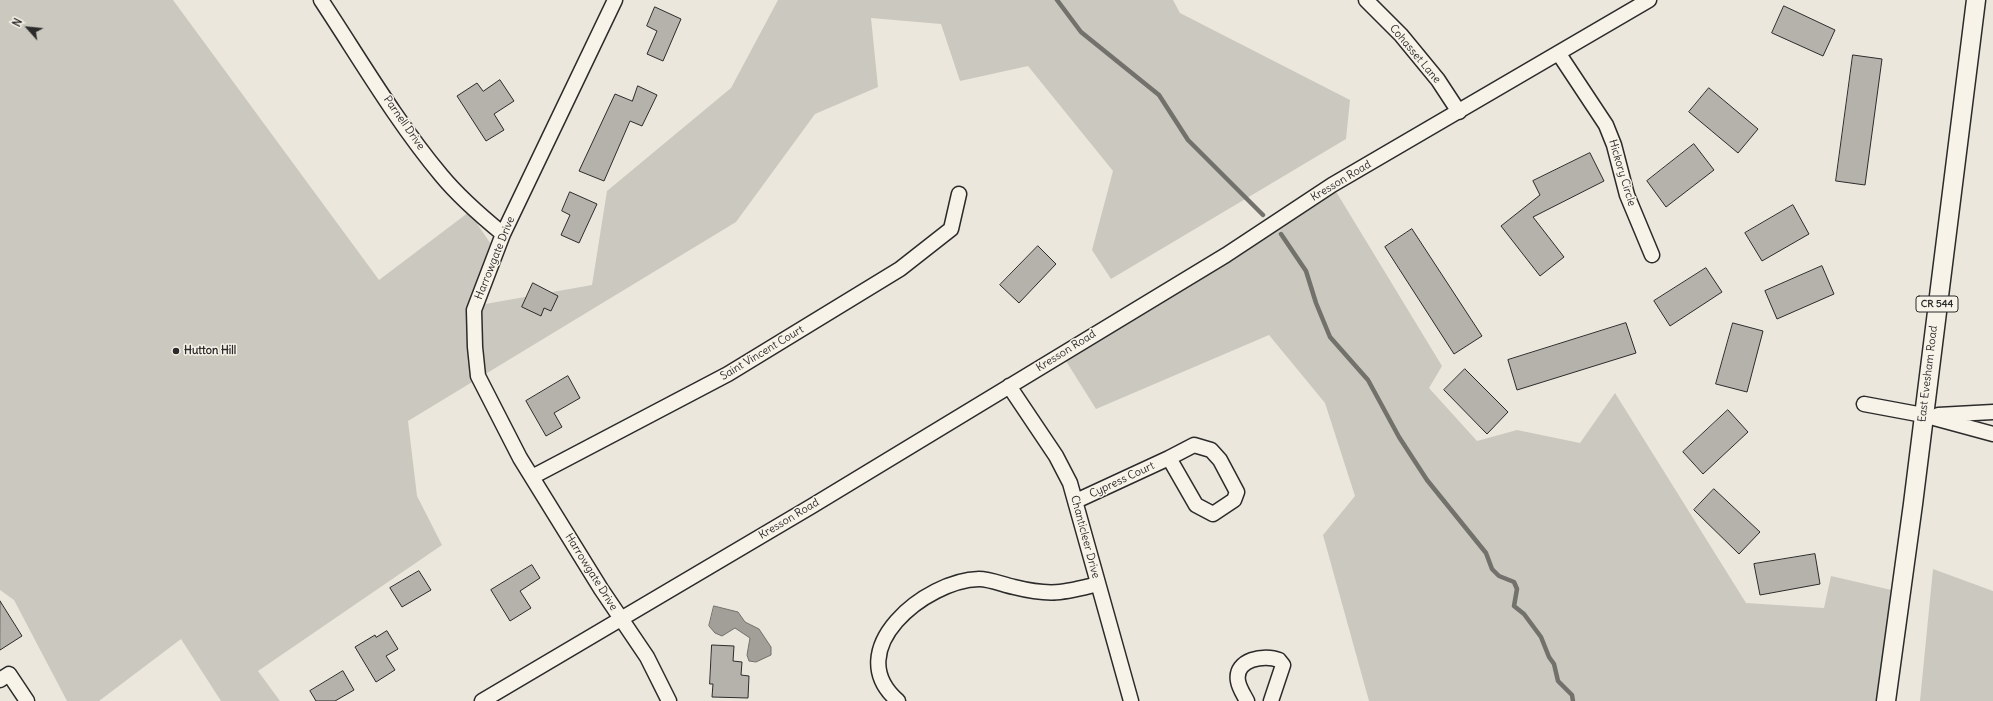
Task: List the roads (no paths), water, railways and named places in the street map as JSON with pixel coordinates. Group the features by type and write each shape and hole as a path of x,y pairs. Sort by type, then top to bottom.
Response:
{"main road":[{"name":"East Evesham Road","path":"1886,701 1976,0"}],"street":[{"name":"Parnell Drive","path":"321,0 399,118 441,176 479,214 503,234"},
{"name":"Harrowgate Drive","path":"615,0 503,234 474,310 477,369 481,382 520,458 621,620"},
{"name":"Cohasset Lane","path":"1366,0 1410,46 1438,80 1459,112"},
{"name":"Kresson Road","path":"482,701 621,620 1226,255 1332,184 1559,54 1649,0"},
{"name":"Hickory Circle","path":"1559,54 1606,125 1614,145 1627,195 1652,255"},
{"name":"Saint Vincent Court","path":"532,477 728,374 900,269 951,229 959,194"},
{"name":"Chanticleer Drive","path":"1009,386 1056,456 1070,483 1131,701"},
{"path":"1864,404 1923,416 1993,434"},
{"path":"1923,416 1993,412"},
{"name":"Cypress Court","path":"1076,502 1194,445 1211,450 1220,460 1237,492 1234,500 1213,514 1196,505 1169,458"},
{"path":"898,701 883,681 878,665 878,652 886,635 899,616 925,598 954,584 980,579 1036,593 1053,594 1098,584"},
{"path":"621,620 647,657 670,701"},
{"path":"1247,701 1238,681 1239,671 1244,664 1254,658 1266,656 1280,660 1283,665 1271,701"},
{"path":"0,680 9,674 27,701"}],"waterway":[{"path":"1057,0 1081,32 1159,95 1188,140 1263,215"},
{"path":"1281,234 1306,271 1316,303 1330,337 1368,380 1399,437 1427,480 1486,553 1492,569 1499,576 1514,582 1517,589 1514,606 1524,614 1541,637 1549,657 1554,664 1558,681 1572,695 1573,701"}],"place":[{"name":"Hutton Hill","path":"176,351"}]}
